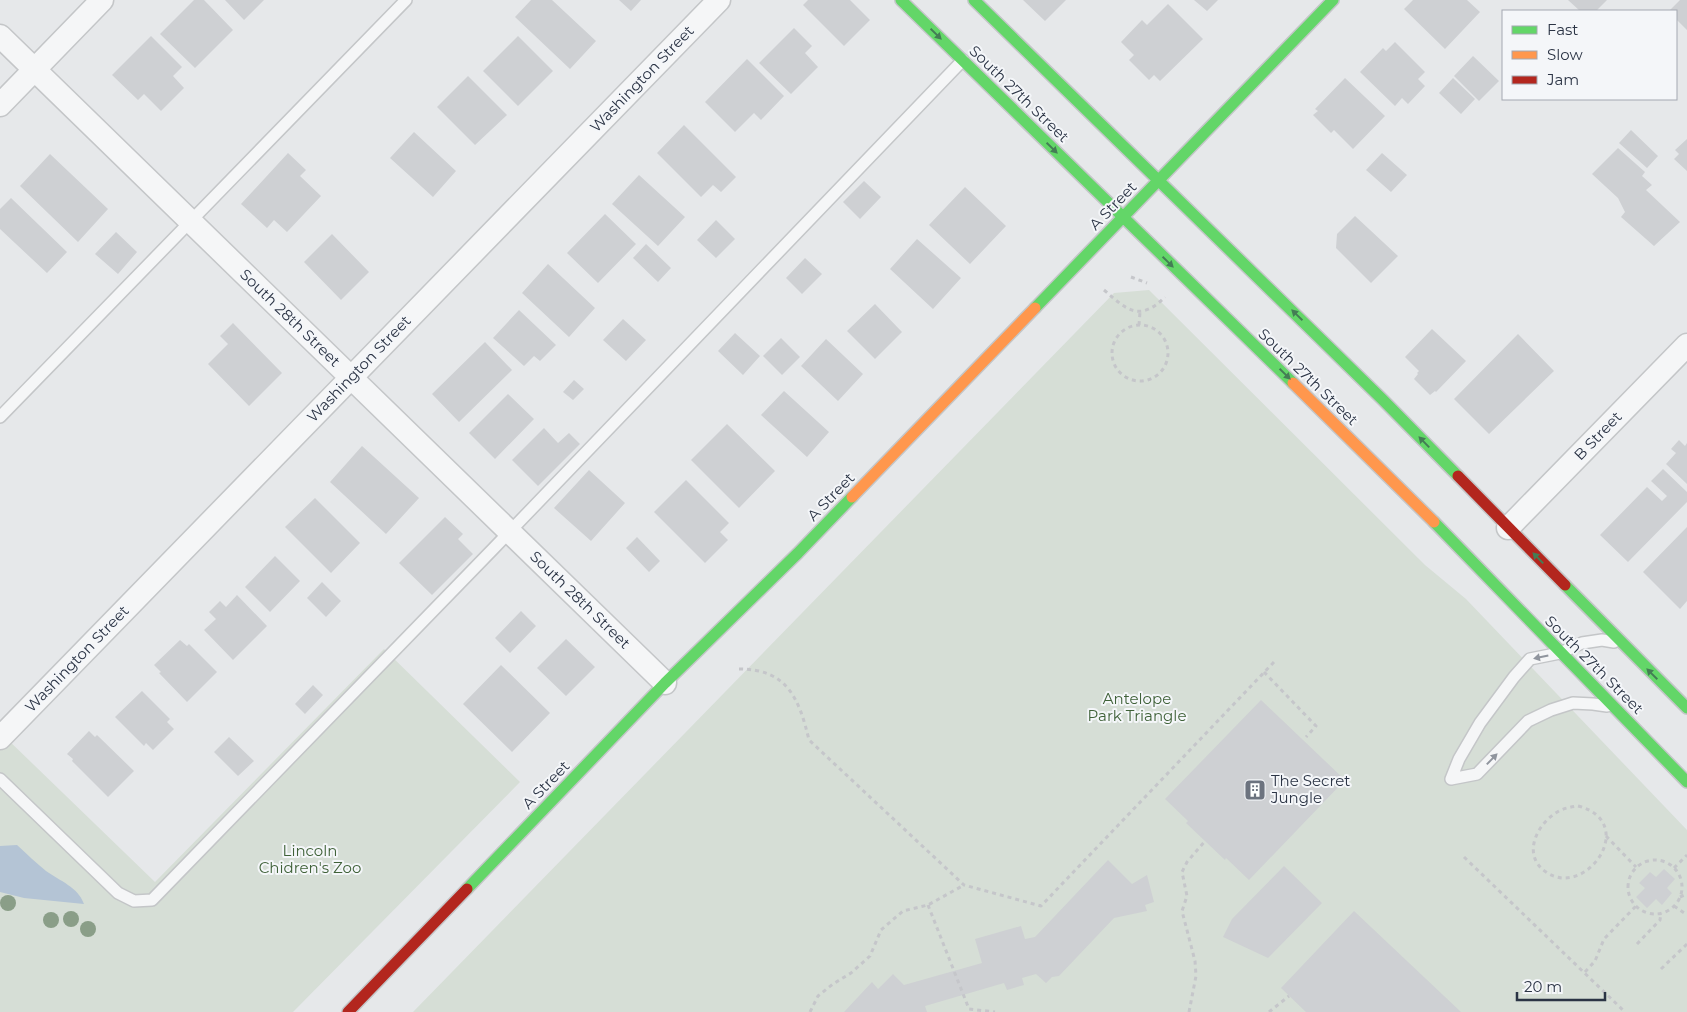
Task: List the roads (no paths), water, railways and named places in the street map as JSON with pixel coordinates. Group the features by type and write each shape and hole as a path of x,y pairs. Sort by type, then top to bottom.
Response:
{"main road":[{"name":"South 27th Street","path":"901,0 1402,490 1687,782"},
{"path":"974,0 1383,400 1687,708"},
{"name":"A Street","path":"348,1012 665,683 798,553 1333,0"}],"street":[{"path":"0,105 102,0"},
{"name":"Washington Street","path":"0,738 719,0"},
{"name":"South 28th Street","path":"0,36 665,683"},
{"name":"B Street","path":"1508,528 1687,346"}],"lane":[{"path":"0,417 406,0"},
{"path":"0,779 118,893 134,901 152,900 963,60"},
{"path":"1615,708 1593,704 1573,704 1551,710 1528,721 1477,774 1451,779 1459,759 1480,723 1530,660 1560,653 1582,642 1602,640 1621,643"}],"water":[{"path":"17,845 46,871 78,893 84,904 24,898 0,892 0,846"}],"place":[{"name":"The Secret Jungle","path":"1255,790"}],"park label":[{"name":"Antelope Park Triangle","path":"1137,708"},
{"name":"Lincoln Chidren's Zoo","path":"310,860"}]}
